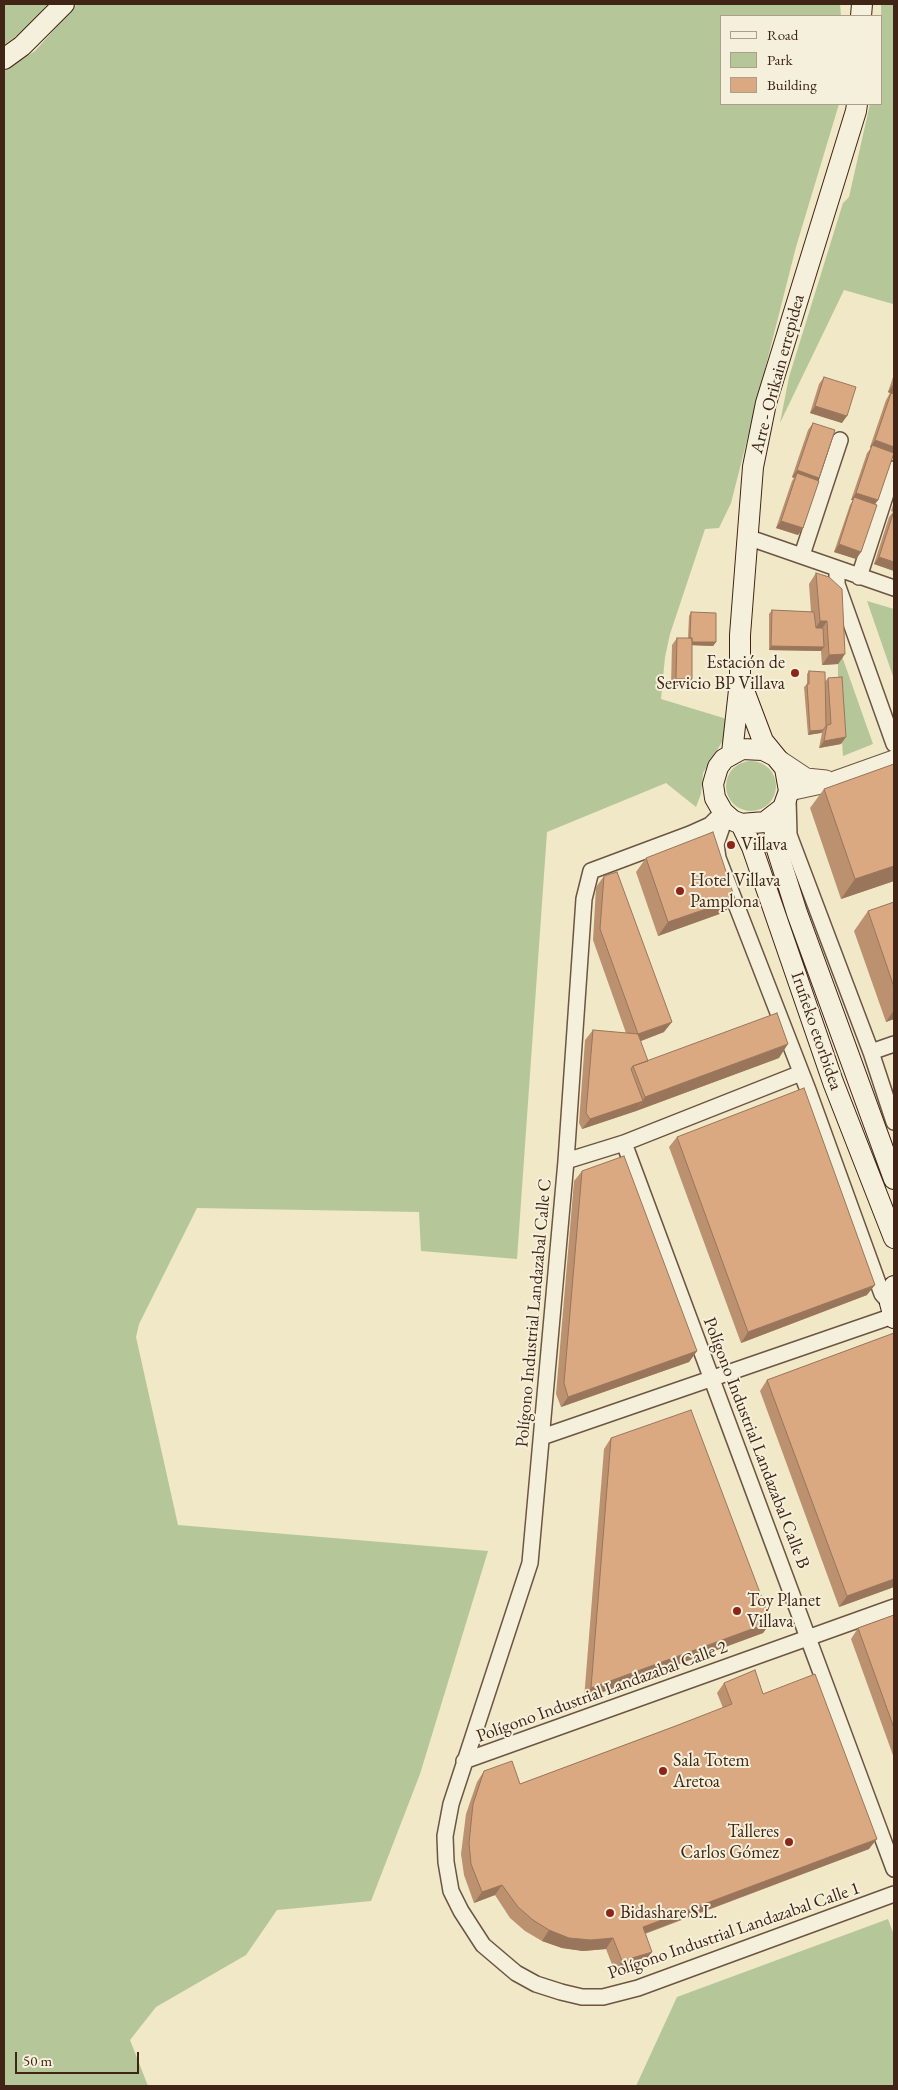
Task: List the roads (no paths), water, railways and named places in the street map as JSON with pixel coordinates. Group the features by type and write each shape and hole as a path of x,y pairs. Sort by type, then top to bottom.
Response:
{"main road":[{"path":"4,59 22,46 64,4"},
{"name":"Arre - Orikain errepidea","path":"740,681 740,636 753,468 766,403 857,105"},
{"path":"732,753 740,681"},
{"path":"740,681 762,741 776,757 787,774 785,802 765,822 730,817 715,798 713,784 718,768 732,753 753,748 776,757"},
{"name":"Iruñeko etorbidea","path":"785,802 774,840 797,913 894,1179"},
{"name":"Iruñeko etorbidea","path":"730,817 752,847 833,1082 894,1238"}],"street":[{"path":"802,555 840,440"},
{"path":"859,577 894,469"},
{"path":"747,537 894,588"},
{"path":"837,569 837,584 894,744"},
{"path":"776,757 806,778 834,781"},
{"path":"894,760 834,781 785,802 789,835 871,1052 894,1122"},
{"path":"542,1436 712,1379 893,1306 882,1294 801,1074 718,858 716,844 730,817"},
{"name":"Polígono Industrial Landazabal Calle C","path":"451,1891 446,1862 446,1836 451,1804 530,1563 566,1161 584,899 591,871 730,817"},
{"path":"871,1052 894,1044"},
{"path":"566,1161 624,1143 801,1074"},
{"name":"Polígono Industrial Landazabal Calle B","path":"624,1143 894,1869"},
{"name":"Polígono Industrial Landazabal Calle 2","path":"464,1761 894,1607"},
{"name":"Polígono Industrial Landazabal Calle 1","path":"451,1891 469,1926 483,1945 516,1973 561,1992 582,1997 603,1997 667,1978 894,1894"}],"place":[{"name":"Estación de Servicio BP Villava","path":"795,673"},
{"name":"Villava","path":"731,845"},
{"name":"Hotel Villava Pamplona","path":"680,891"},
{"name":"Toy Planet Villava","path":"737,1611"},
{"name":"Sala Totem Aretoa","path":"663,1771"},
{"name":"Talleres Carlos Gómez","path":"789,1842"},
{"name":"Bidashare S.L.","path":"610,1913"}]}
